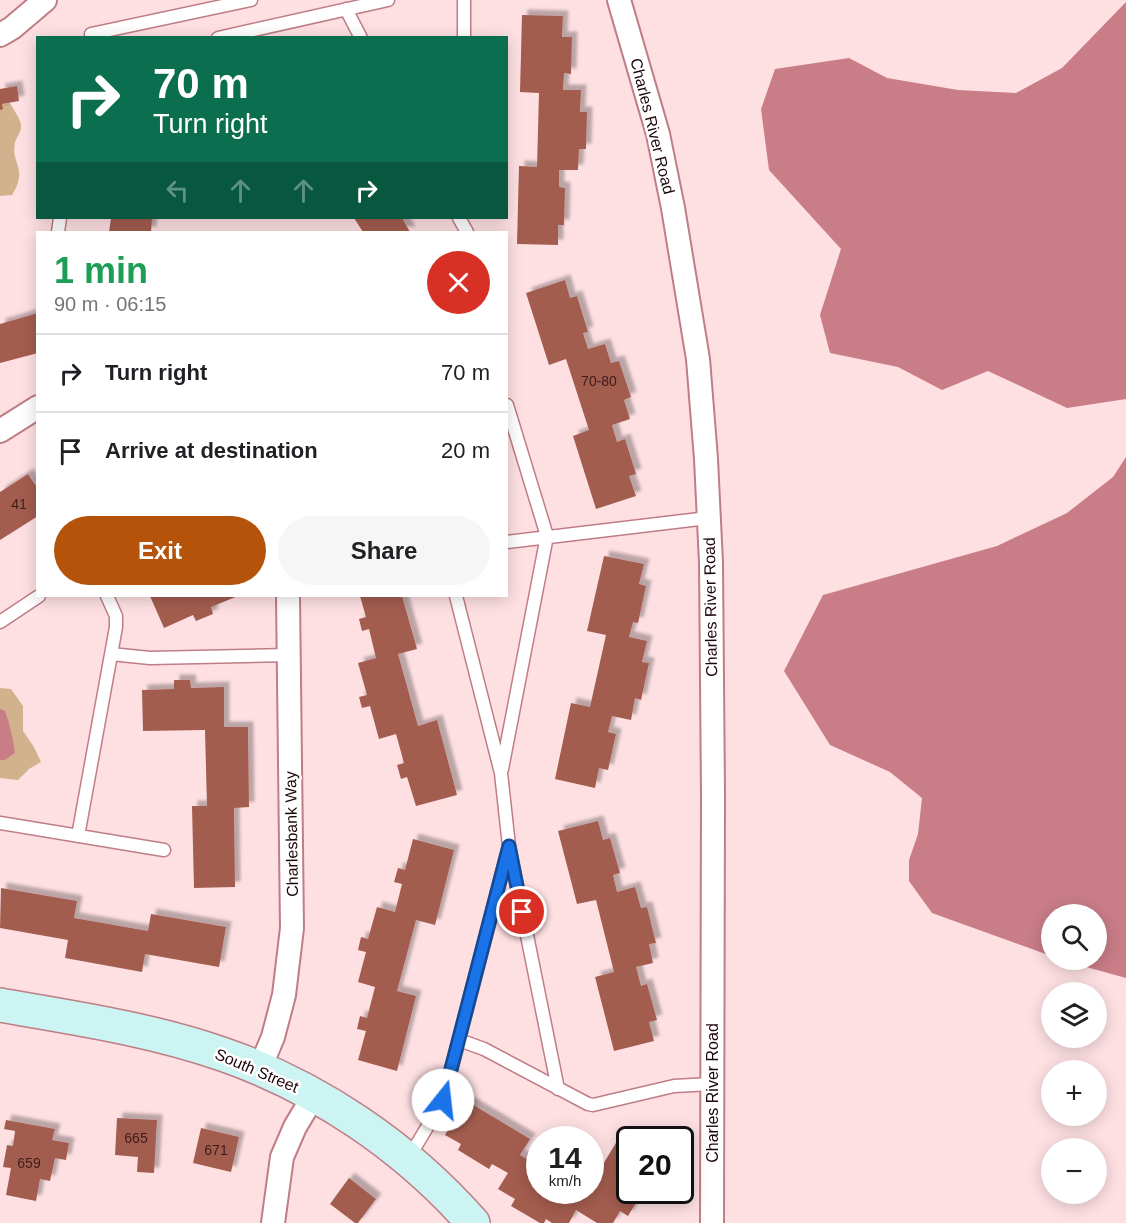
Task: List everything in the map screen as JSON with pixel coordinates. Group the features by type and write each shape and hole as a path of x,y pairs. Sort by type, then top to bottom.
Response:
{"main road":[{"name":"South Street","path":"0,1005 143,1032 222,1054 260,1068 314,1095 408,1159 444,1192 472,1223"}],"street":[{"path":"0,35 12,28 45,0"},
{"name":"Charles River Road","path":"619,0 658,134 686,281 698,359 706,459 711,563 713,795 712,1223"},
{"path":"0,431 36,408"},
{"name":"Charlesbank Way","path":"260,1068 279,1015 290,954 292,928 288,597"},
{"path":"273,1223 282,1157 295,1127 314,1095"}],"lane":[{"path":"91,34 251,0"},
{"path":"227,36 388,0"},
{"path":"464,0 464,36"},
{"path":"346,9 360,36"},
{"path":"501,773 547,536 508,408"},
{"path":"508,542 708,518"},
{"path":"0,622 38,597"},
{"path":"78,836 116,616 107,597"},
{"path":"456,597 501,773 509,846 558,1089"},
{"path":"111,654 150,658 289,655"},
{"path":"0,823 164,850"},
{"path":"408,1159 443,1100 509,846"},
{"path":"459,1040 484,1049 593,1105 674,1086 711,1084"}],"shaded area":[{"path":"1126,2 1126,399 1067,408 988,371 942,390 898,367 830,353 820,315 841,249 769,170 761,109 775,69 849,58 887,78 958,90 1016,93 1062,68"},
{"path":"10,103 21,125 14,150 19,178 12,195 0,196 0,104"},
{"path":"1126,457 1126,978 1097,970 1107,970 1107,904 1041,904 1041,952 932,913 909,881 909,860 918,834 922,798 890,772 830,745 784,671 823,595 997,546 1067,513 1113,477"},
{"path":"0,688 11,689 23,706 23,731 41,762 29,769 18,780 0,778"},
{"path":"0,709 5,711 7,716 15,753 5,760 0,760"}],"building":[{"path":"522,15 563,16 562,37 572,37 571,74 564,73 563,90 581,90 580,112 587,112 586,149 579,149 578,170 559,170 559,187 565,188 564,225 558,225 558,245 517,244 519,166 537,167 539,93 520,92"},
{"path":"17,86 19,101 2,104 3,109 0,110 0,89"},
{"path":"111,219 152,219 151,231 109,231"},
{"path":"355,219 403,219 409,231 362,231"},
{"path":"565,280 570,298 577,296 588,332 583,333 588,349 605,344 611,363 619,361 631,397 624,400 630,419 612,425 617,442 625,439 636,474 629,476 636,496 596,509 573,436 589,430 566,359 549,365 526,293"},
{"path":"36,314 36,354 0,363 0,324"},
{"path":"28,474 36,486 36,517 0,540 0,492"},
{"path":"604,556 644,564 639,584 646,586 638,623 633,622 629,637 647,641 642,662 649,663 641,700 635,698 631,720 612,716 608,732 616,734 608,770 599,768 595,788 555,779 571,703 590,707 606,635 587,631"},
{"path":"150,597 236,597 211,607 213,614 196,621 193,615 164,628"},
{"path":"360,597 402,597 417,649 398,654 418,726 437,720 457,795 416,806 407,777 401,779 397,765 404,763 396,734 379,739 370,706 362,708 359,697 367,695 358,663 376,658 369,629 362,631 359,619 366,617"},
{"path":"174,680 190,680 191,688 224,687 224,727 248,727 249,807 234,808 235,887 194,888 192,806 207,806 205,730 143,731 142,690 174,689"},
{"path":"598,821 603,840 610,838 620,873 613,875 617,892 635,887 641,908 647,907 656,943 649,944 653,963 636,967 641,986 647,984 657,1020 649,1022 654,1041 614,1051 595,977 614,972 596,900 577,904 558,831"},
{"path":"413,839 454,850 435,925 416,920 397,991 416,996 397,1071 358,1060 366,1031 357,1029 360,1016 367,1018 375,987 358,982 366,952 358,950 361,937 368,939 377,907 395,912 402,884 394,882 398,868 405,870"},
{"path":"1,888 77,901 74,918 148,931 151,914 226,927 219,967 145,954 142,972 65,958 68,940 0,928"},
{"path":"465,1100 526,1137 526,1145 520,1155 526,1159 526,1204 604,1204 604,1163 616,1143 616,1204 635,1204 628,1216 620,1211 613,1223 597,1223 576,1210 569,1223 552,1223 546,1219 544,1223 540,1223 511,1206 515,1199 498,1189 508,1173 492,1164 489,1169 458,1150 461,1144 445,1135"},
{"path":"117,1118 157,1120 154,1173 137,1172 138,1157 115,1155"},
{"path":"6,1120 55,1129 52,1140 69,1143 66,1160 55,1158 50,1181 40,1179 36,1201 6,1195 11,1168 3,1167 7,1145 13,1146 15,1131 4,1129"},
{"path":"201,1128 239,1137 231,1172 193,1163"},
{"path":"349,1178 376,1199 358,1223 330,1204"}],"route":[{"path":"443,1100 509,846 522,912"}]}
